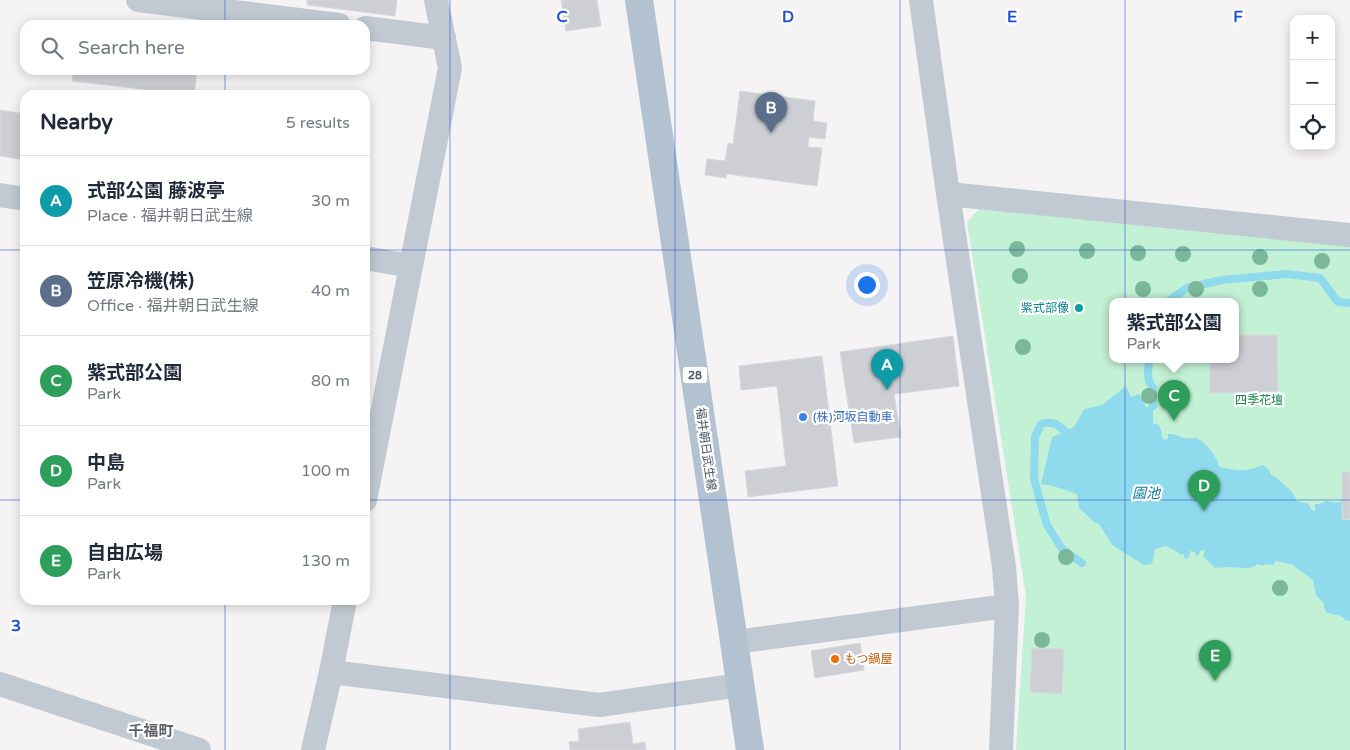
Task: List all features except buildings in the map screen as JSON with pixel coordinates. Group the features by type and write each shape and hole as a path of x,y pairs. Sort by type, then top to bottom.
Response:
{"main road":[{"name":"福井朝日武生線","path":"639,0 750,750"}],"street":[{"path":"138,0 299,20"},
{"path":"370,475 450,68 436,0"},
{"path":"921,0 1004,567 1007,606 1001,750"},
{"path":"370,29 444,38"},
{"path":"948,194 1350,235"},
{"path":"0,195 20,198"},
{"path":"370,259 411,266"},
{"path":"313,750 344,605"},
{"path":"735,642 1007,606"},
{"path":"331,672 599,705 740,685"},
{"path":"0,684 199,750"}],"green space":[{"name":"四季花壇","path":"979,209 1350,246 1350,750 1016,750 1026,596 967,222"}],"water":[{"name":"園池","path":"1126,386 1131,397 1139,394 1146,407 1153,406 1153,423 1159,425 1162,432 1161,436 1164,440 1168,439 1168,434 1196,438 1208,446 1220,467 1242,470 1263,465 1269,470 1271,475 1292,492 1297,501 1308,504 1313,511 1315,510 1315,504 1326,501 1339,503 1342,499 1342,520 1350,520 1350,621 1328,613 1324,608 1324,603 1316,595 1313,580 1293,565 1276,561 1273,565 1266,564 1263,566 1258,564 1247,568 1215,568 1203,556 1205,550 1201,550 1197,557 1195,552 1190,551 1187,559 1184,557 1184,554 1182,555 1166,546 1155,549 1152,564 1144,565 1112,545 1099,524 1094,522 1079,508 1077,494 1041,484 1052,437 1074,427 1084,409 1102,405"}],"waterway":[{"path":"1173,298 1187,288 1222,280 1287,274 1320,278 1338,302 1350,303"},
{"path":"1149,363 1149,381 1153,388 1153,406"},
{"path":"1065,431 1054,423 1041,424 1035,437 1034,478 1047,525 1062,549 1082,563"}],"place":[{"name":"笠原冷機(株)","path":"771,133"},
{"name":"紫式部像","path":"1079,308"},
{"name":"式部公園 藤波亭","path":"887,390"},
{"name":"(株)河坂自動車","path":"803,417"},
{"name":"紫式部公園","path":"1174,421"},
{"name":"中島","path":"1204,511"},
{"name":"もつ鍋屋","path":"835,659"},
{"name":"自由広場","path":"1215,681"}],"district":[{"name":"千福町","path":"151,731"}]}
